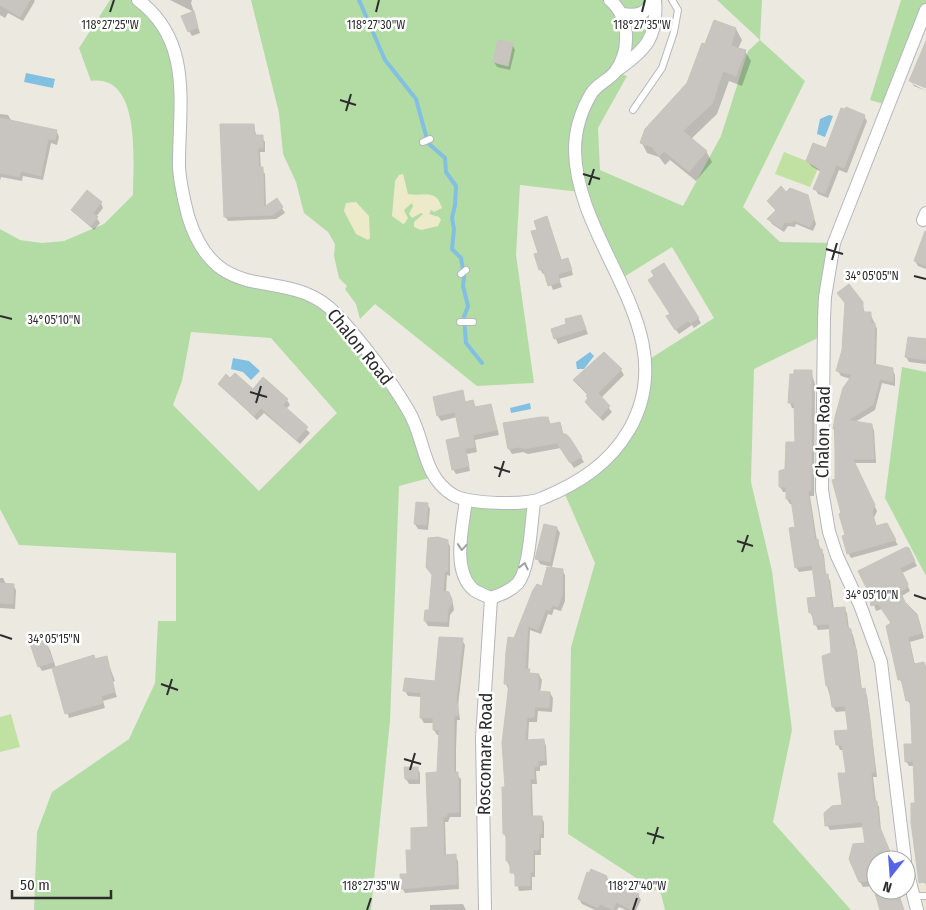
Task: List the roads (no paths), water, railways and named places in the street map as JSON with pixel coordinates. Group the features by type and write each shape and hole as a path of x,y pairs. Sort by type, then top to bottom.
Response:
{"street":[{"name":"Chalon Road","path":"138,0 159,19 174,50 181,88 179,166 183,195 196,237 206,254 230,274 246,281 300,292 316,297 327,305 350,330 410,412 433,477 453,494 466,500 534,502 563,490 588,476 608,458 636,417 644,388 645,362 642,335 580,192 575,165 575,139 582,110 594,89 638,54 652,35 656,23 654,0"},
{"path":"610,0 622,14 626,43 615,72"},
{"path":"622,14 632,16 643,13 654,0"},
{"name":"Chalon Road","path":"904,850 881,662 860,605 837,556 829,532 822,490 824,319 834,243 926,10"},
{"path":"466,500 460,561 464,576 474,590 492,598 508,592 519,582 524,568 534,502"},
{"name":"Roscomare Road","path":"485,910 482,738 492,598"}],"lane":[{"path":"633,110 662,68 674,32 678,10 672,0"},
{"path":"423,142 430,139"},
{"path":"460,322 471,322"}],"water":[{"path":"26,73 55,79 53,88 24,82"},
{"path":"829,115 833,116 825,137 817,134 820,119"},
{"path":"590,352 594,356 584,369 577,369 576,362"},
{"path":"233,358 249,361 260,371 251,380 243,372 231,369"},
{"path":"530,403 531,409 511,413 510,408"}],"waterway":[{"path":"359,0 385,60 416,99 428,143 445,158 446,172 456,186 452,218 454,229 452,249 461,258 464,276 463,286 468,306 464,317 466,343 482,363"}]}
